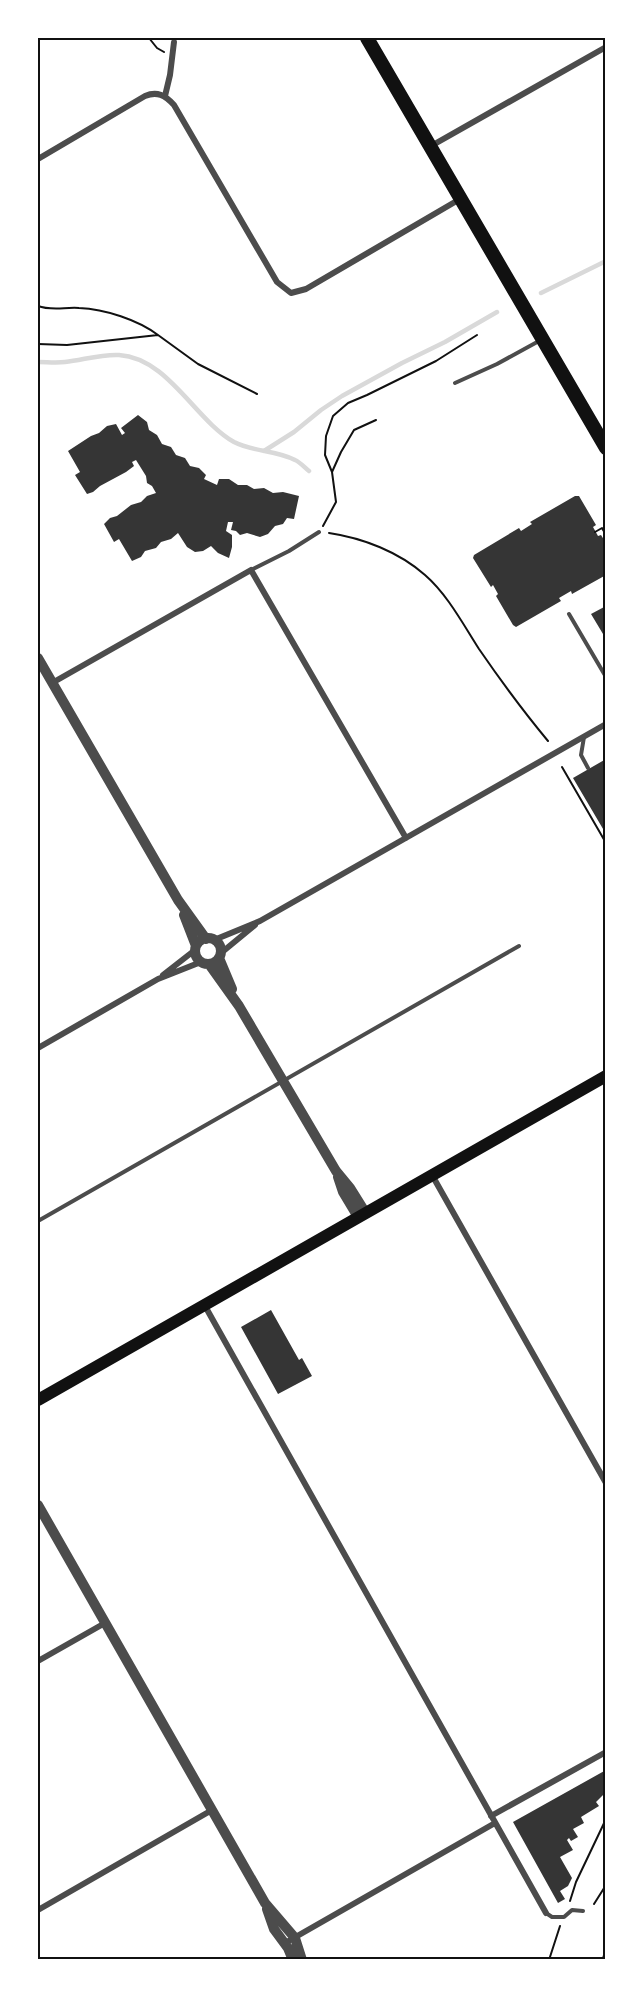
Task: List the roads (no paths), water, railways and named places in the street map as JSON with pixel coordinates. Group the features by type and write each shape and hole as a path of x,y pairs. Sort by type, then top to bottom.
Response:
{"highway":[{"path":"367,38 606,448"}],"main road":[{"path":"38,1400 606,1076"}],"street":[{"path":"165,96 174,42"},
{"path":"430,146 606,47"},
{"path":"38,159 151,93 165,96 174,105 277,282 291,292 306,289 461,199"},
{"path":"52,682 250,570 406,838"},
{"path":"38,658 178,900 210,939 219,945 220,955 239,1006"},
{"path":"38,1048 158,979 195,948 210,939 260,921 606,724"},
{"path":"178,900 196,957 205,964 239,1006 336,1171 350,1188 362,1215"},
{"path":"158,979 205,964 213,964 220,955 260,921"},
{"path":"432,1174 606,1484"},
{"path":"204,1305 546,1913"},
{"path":"38,1505 265,1903 274,1929 290,1941 302,1959"},
{"path":"38,1661 105,1623"},
{"path":"491,1816 606,1752"},
{"path":"38,1910 212,1810"},
{"path":"290,1941 495,1823"},
{"path":"290,1941 292,1959"}],"lane":[{"path":"455,383 497,364 542,339"},
{"path":"250,570 289,551 319,532"},
{"path":"569,614 606,677"},
{"path":"584,736 581,755 588,768"},
{"path":"38,1221 519,946"},
{"path":"546,1913 552,1917 564,1917 572,1910 583,1911"}],"waterway":[{"path":"541,293 606,261"},
{"path":"264,451 342,396 497,312"},
{"path":"38,362 65,362 112,355 136,359 167,378 206,420 234,442 288,457 299,462 309,471"}],"railway":[{"path":"603,1960 606,1954"}]}
